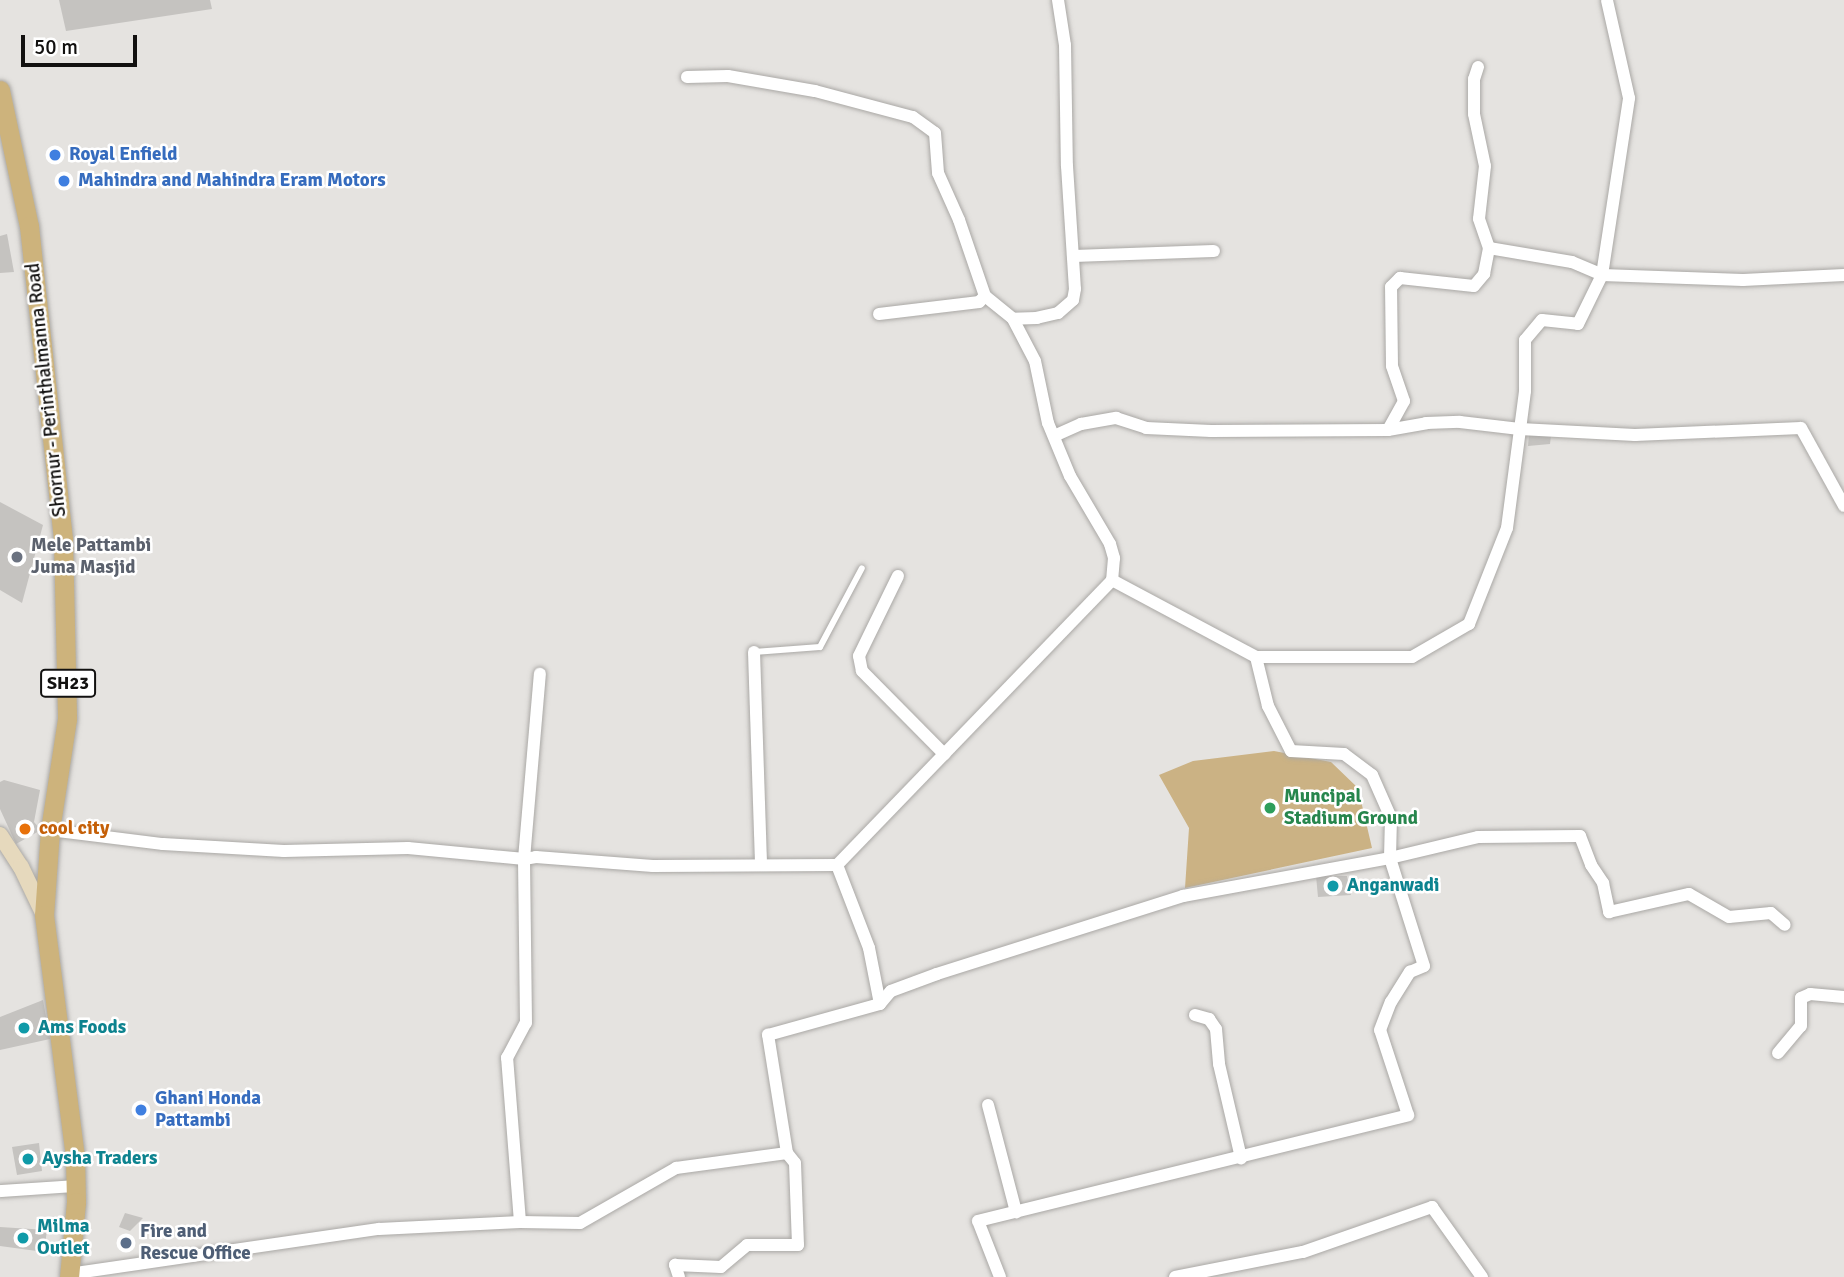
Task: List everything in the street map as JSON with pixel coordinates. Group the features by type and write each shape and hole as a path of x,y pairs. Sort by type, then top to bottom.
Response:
{"main road":[{"name":"Shornur - Perinthalmanna Road","path":"0,90 29,226 63,539 67,719 50,830 44,915 71,1117 75,1186 69,1276"},
{"path":"0,835 21,867 44,915"}],"street":[{"path":"1013,318 1037,318 1066,308 1073,300 1075,289 1066,166 1065,45 1058,0"},
{"path":"1112,580 1256,657 1412,657 1469,624 1507,528 1525,391 1525,340 1542,320 1578,324 1602,275 1629,98 1607,0"},
{"path":"1388,430 1404,401 1392,366 1390,296 1393,281 1400,278 1474,286 1483,274 1489,248 1479,219 1485,177 1483,150 1474,114 1474,79 1478,67"},
{"path":"50,830 163,844 284,851 408,848 524,859 536,857 653,866 837,865 1112,580 1114,558 1110,544 1070,476 1054,436 1035,361 1013,318 985,296 959,220 938,173 935,133 913,117 804,89 728,76 688,77"},
{"path":"1489,248 1572,262 1602,275 1743,280 1844,275"},
{"path":"1073,256 1214,251"},
{"path":"879,314 979,302 985,296"},
{"path":"1054,436 1081,425 1116,418 1146,428 1166,430 1388,430 1426,422 1460,422 1520,429 1635,435 1801,428 1844,506"},
{"path":"898,576 859,656 862,671 944,754"},
{"path":"754,652 761,866"},
{"path":"1000,1277 978,1221 1408,1115 1380,1030 1391,1002 1410,972 1424,966 1390,858 1391,818 1372,775 1344,754 1291,751 1268,706 1256,657"},
{"path":"520,1222 507,1058 526,1023 524,859 540,674"},
{"path":"679,1277 676,1265 721,1267 747,1245 798,1245 795,1163 788,1153 768,1035 880,1004 891,991 926,978 1184,896 1390,858 1478,838 1580,836 1591,864 1603,883 1609,912 1689,894 1729,917 1771,912 1785,925"},
{"path":"837,865 869,948 880,1004"},
{"path":"1778,1053 1801,1026 1801,998 1810,994 1844,997"},
{"path":"1195,1015 1209,1019 1216,1028 1219,1063 1241,1158"},
{"path":"988,1105 1016,1212"},
{"path":"69,1276 379,1229 520,1222 580,1223 676,1168 788,1153"},
{"path":"0,1191 75,1186"},
{"path":"1175,1277 1303,1252 1432,1207 1482,1277"}],"lane":[{"path":"754,652 820,647 862,568"}],"shaded area":[{"name":"Muncipal Stadium Ground","path":"1274,751 1331,762 1358,788 1372,848 1185,888 1189,828 1159,775 1193,761"}],"building":[{"path":"59,0 210,0 212,9 66,31"},
{"path":"7,234 14,272 0,273 0,236"},
{"path":"1529,434 1551,436 1550,444 1528,446"},
{"name":"Mele Pattambi Juma Masjid","path":"0,502 43,525 22,603 0,590"},
{"name":"cool city","path":"4,780 40,790 34,822 41,830 16,844 0,809 0,782"},
{"name":"Anganwadi","path":"1316,876 1347,876 1351,895 1318,897"},
{"name":"Ams Foods","path":"43,1000 50,1039 0,1050 0,1017"},
{"name":"Aysha Traders","path":"39,1143 42,1171 17,1175 12,1147"},
{"path":"125,1213 143,1218 130,1231 119,1227"},
{"name":"Milma Outlet","path":"0,1227 47,1230 44,1252 0,1246"}],"place":[{"name":"Royal Enfield","path":"55,155"},
{"name":"Mahindra and Mahindra Eram Motors","path":"64,181"},
{"name":"Mele Pattambi Juma Masjid","path":"17,557"},
{"name":"Muncipal Stadium Ground","path":"1270,808"},
{"name":"cool city","path":"25,829"},
{"name":"Anganwadi","path":"1333,886"},
{"name":"Ams Foods","path":"24,1028"},
{"name":"Ghani Honda Pattambi","path":"141,1110"},
{"name":"Aysha Traders","path":"28,1159"},
{"name":"Milma Outlet","path":"23,1238"},
{"name":"Fire and Rescue Office","path":"126,1243"}]}
